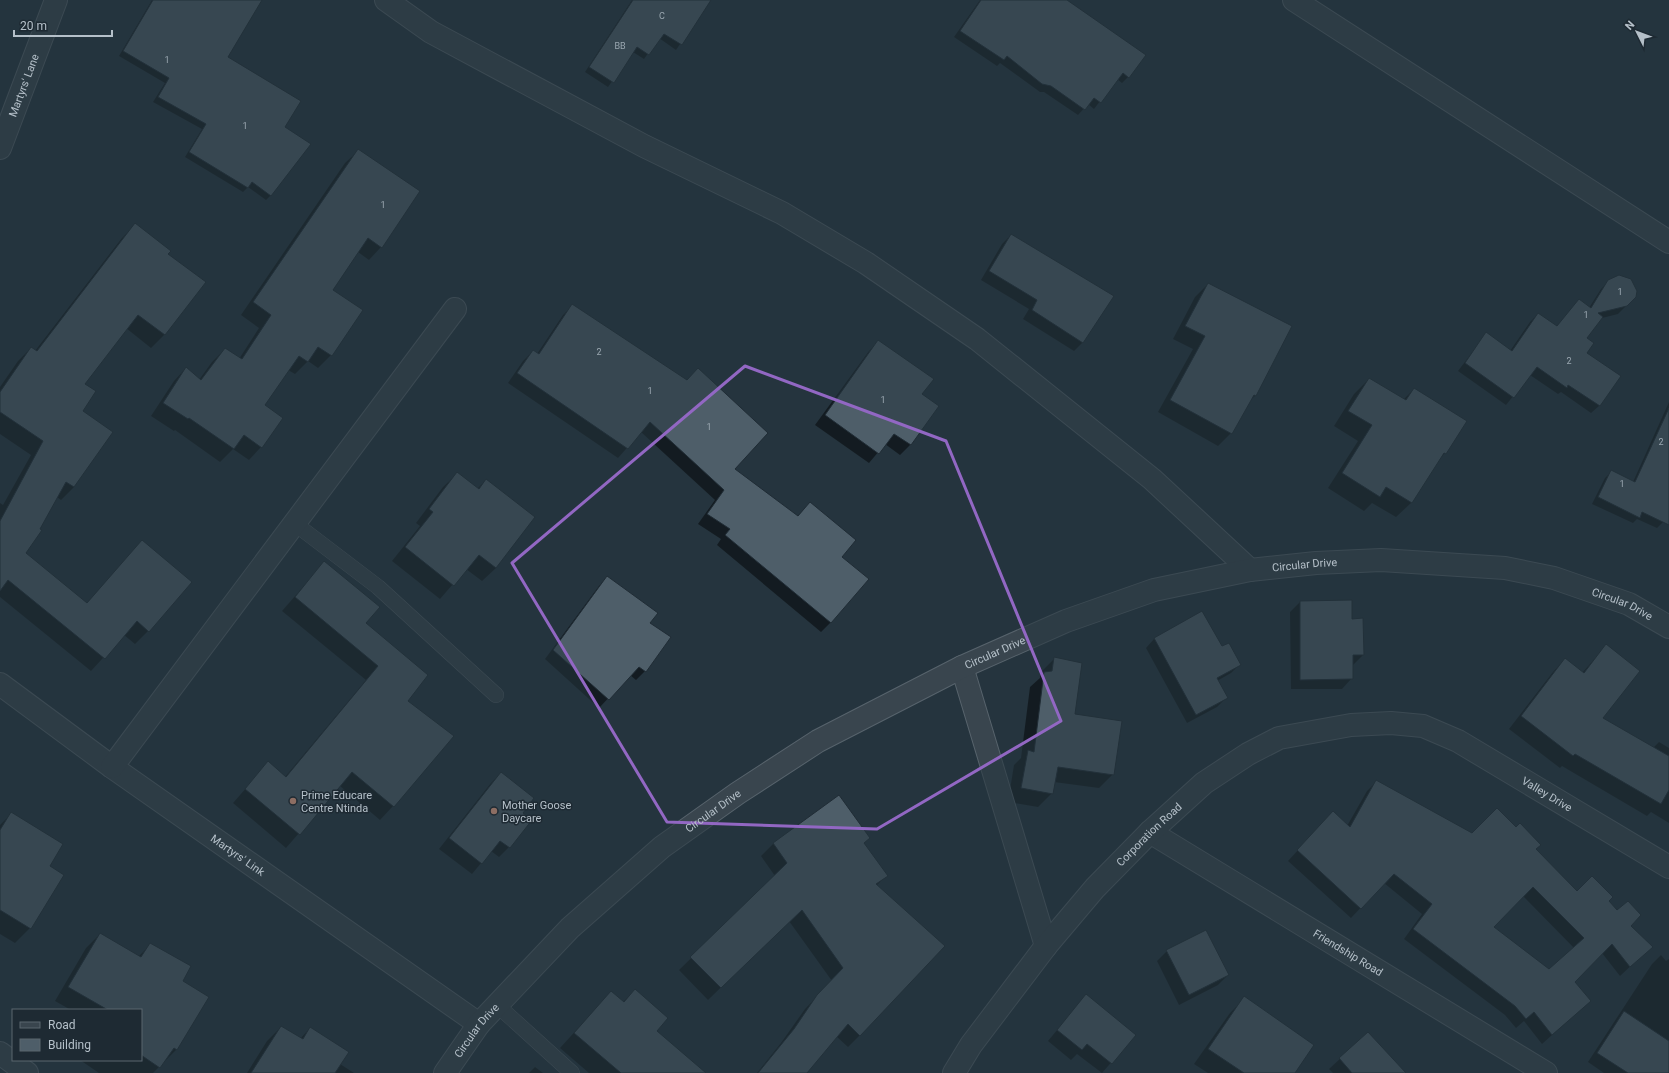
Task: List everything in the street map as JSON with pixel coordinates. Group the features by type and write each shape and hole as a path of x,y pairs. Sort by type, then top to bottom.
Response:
{"street":[{"name":"Martyrs' Lane","path":"0,148 56,0"},
{"path":"386,0 431,32 644,146 782,213 866,263 977,339 1152,480 1250,570"},
{"path":"1294,0 1669,242"},
{"path":"112,767 455,309"},
{"name":"Circular Drive","path":"445,1073 478,1024 496,1005 570,928 662,847 738,793 818,741 962,667 1066,621 1154,590 1250,570 1316,563 1381,560 1505,568 1554,578 1629,604 1669,627"},
{"path":"962,667 1046,946"},
{"name":"Martyrs' Link","path":"0,684 112,767 478,1024"},
{"name":"Corporation Road","path":"954,1073 971,1044 1046,946 1095,888 1150,832 1204,783 1248,754 1279,738 1351,725 1391,723 1423,726"},
{"name":"Valley Drive","path":"1423,726 1458,741 1669,867"},
{"name":"Friendship Road","path":"1150,832 1546,1073"},
{"path":"0,1053 27,1073"}],"lane":[{"path":"294,523 378,587 496,695"},
{"path":"496,1005 572,1073"}],"highlighted area":[{"path":"745,366 946,441 1061,721 877,829 667,822 512,563"}],"building":[{"path":"153,0 262,0 228,57 301,101 285,127 311,144 271,196 252,182 248,188 189,152 206,124 158,97 169,78 123,51"},
{"path":"633,0 711,0 682,45 664,34 649,55 637,47 614,83 589,67"},
{"path":"981,0 1067,0 1146,55 1129,78 1123,73 1101,103 1094,98 1085,110 1051,86 1042,84 1007,56 1004,60 960,31"},
{"path":"358,149 420,191 382,248 368,238 333,290 363,310 332,356 318,347 308,362 299,356 265,405 283,418 262,448 244,435 234,449 189,418 188,419 163,403 186,367 201,380 225,348 242,359 271,315 253,302"},
{"path":"135,223 171,251 168,254 206,282 165,335 138,315 85,384 96,391 83,411 113,432 74,487 66,482 40,529 42,530 26,553 87,603 142,540 192,582 149,632 137,621 105,659 8,580 0,591 0,521 43,441 0,412 0,392 31,347 37,351"},
{"path":"1011,234 1114,296 1083,343 1032,310 1037,300 989,271"},
{"path":"1619,275 1631,279 1637,291 1636,297 1627,306 1598,313 1603,317 1587,338 1594,343 1587,353 1621,376 1600,406 1568,385 1567,388 1537,367 1514,398 1465,363 1486,332 1512,351 1538,313 1557,326 1579,299 1591,308 1608,280"},
{"path":"1208,283 1292,326 1256,396 1254,395 1232,434 1170,400 1205,336 1185,326"},
{"path":"572,304 687,380 698,368 768,433 735,469 798,516 810,502 856,540 842,557 869,579 831,623 725,535 730,529 707,514 724,490 650,422 628,449 517,373 533,350 539,354"},
{"path":"878,340 934,379 922,394 939,406 911,445 894,434 879,454 825,415"},
{"path":"1369,378 1406,400 1414,388 1467,421 1446,454 1444,453 1412,503 1386,487 1380,497 1342,473 1372,425 1348,411"},
{"path":"1669,408 1669,525 1642,512 1640,518 1598,497 1611,470 1635,482"},
{"path":"457,472 479,489 486,479 535,517 496,568 479,555 454,586 405,547 433,512 429,509"},
{"path":"324,561 380,607 366,623 428,675 408,701 454,736 394,807 352,772 300,835 245,789 268,761 286,777 378,666 295,597"},
{"path":"607,576 658,613 650,623 671,637 646,672 639,667 609,700 553,650"},
{"path":"1352,600 1352,619 1363,618 1364,655 1353,655 1353,679 1300,680 1300,601"},
{"path":"1202,611 1222,646 1229,643 1241,665 1217,678 1228,698 1196,715 1154,638"},
{"path":"1606,644 1640,671 1603,718 1669,756 1669,790 1661,804 1575,754 1573,756 1521,716 1565,658 1584,673"},
{"path":"1054,657 1082,663 1075,714 1122,721 1114,775 1058,767 1053,794 1021,788 1028,750 1034,752 1044,672 1052,671"},
{"path":"501,772 534,798 523,813 532,820 510,848 500,841 482,864 449,838"},
{"path":"1376,780 1472,833 1497,808 1516,827 1520,823 1541,845 1536,849 1577,891 1592,876 1613,897 1609,901 1617,910 1628,901 1641,915 1631,926 1653,947 1630,967 1612,944 1575,982 1591,1001 1552,1035 1534,1012 1526,1019 1515,1006 1413,929 1432,904 1394,874 1361,909 1297,850 1333,811 1350,827","holes":["1533,887 1584,938 1549,969 1494,927"]},
{"path":"839,795 870,838 864,843 888,876 876,884 945,946 860,1036 848,1024 807,1073 758,1073 794,1029 817,995 843,968 802,910 721,988 690,957 787,863 773,843"},
{"path":"11,812 63,844 50,866 64,875 31,929 0,910 0,830"},
{"path":"1206,930 1229,975 1189,995 1166,950"},
{"path":"100,933 141,957 150,943 191,966 183,981 209,997 177,1050 174,1048 160,1068 142,1056 142,1009 106,1009 68,987"},
{"path":"635,989 668,1018 657,1031 706,1073 621,1073 574,1033 611,991 624,1002"},
{"path":"1086,994 1136,1035 1112,1064 1087,1044 1082,1050 1057,1030"},
{"path":"1244,996 1314,1045 1295,1073 1244,1073 1208,1049"},
{"path":"1624,1011 1669,1041 1669,1073 1628,1073 1597,1053"},
{"path":"281,1026 303,1039 310,1027 349,1052 335,1073 251,1073"},
{"path":"1368,1032 1406,1073 1352,1073 1339,1058"}],"place":[{"name":"Prime Educare Centre Ntinda","path":"293,801"},
{"name":"Mother Goose Daycare","path":"494,811"}]}
